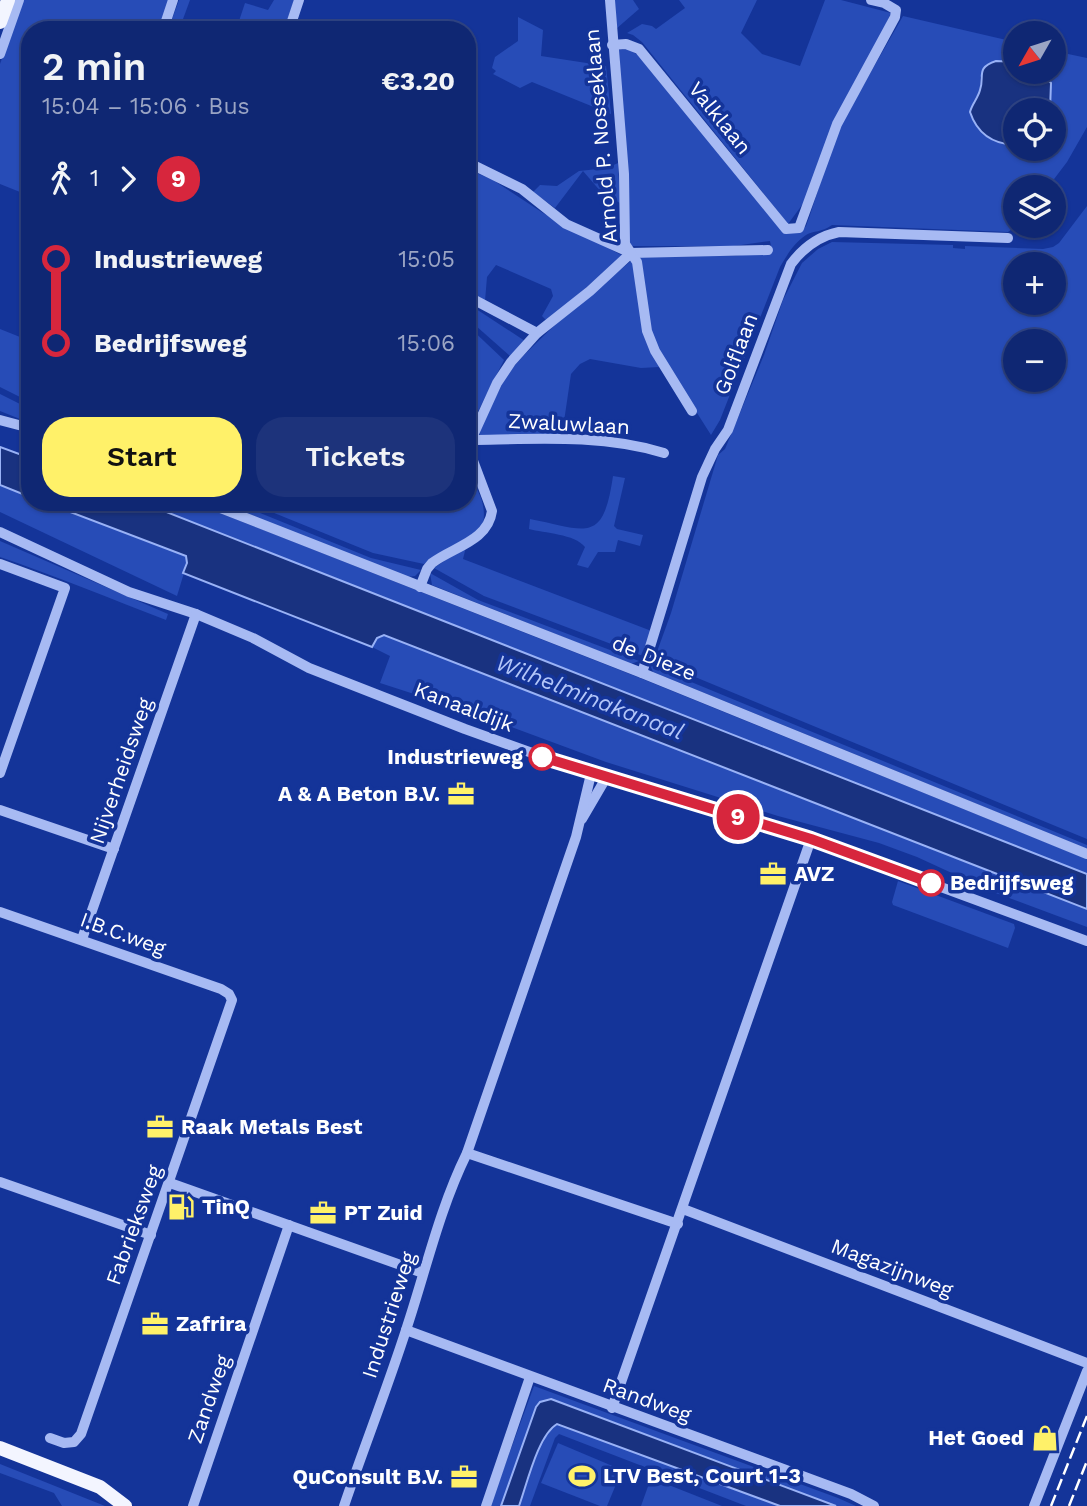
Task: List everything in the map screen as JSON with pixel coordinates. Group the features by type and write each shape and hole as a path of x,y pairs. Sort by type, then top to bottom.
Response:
{"main road":[{"path":"0,22 8,0"},
{"path":"0,1448 100,1487 125,1506"}],"street":[{"path":"0,54 19,0"},
{"path":"166,21 173,0"},
{"path":"292,21 299,0"},
{"name":"Arnold P. Nosseklaan","path":"476,429 497,383 511,362 537,334 631,253 625,244 624,174 610,0"},
{"name":"Valklaan","path":"612,45 626,44 639,49 786,229 791,230 799,228 837,124 895,17 896,10 871,0"},
{"path":"476,167 522,190 566,224 631,253 768,250"},
{"name":"Golflaan","path":"642,673 702,477 715,449 728,430 791,264 797,256 820,237 839,232 1003,238"},
{"path":"631,253 637,262 648,331 655,351 692,411"},
{"path":"476,301 537,334"},
{"path":"5,422 21,431"},
{"name":"Zwaluwlaan","path":"476,440 591,440 649,448 664,453"},
{"path":"420,587 427,569 432,564 481,534 491,520 492,511 476,469"},
{"name":"de Dieze","path":"233,511 642,673 1087,854"},
{"name":"Kanaaldijk","path":"0,532 129,592 197,614 253,638 309,668 465,729 592,774 811,839 1087,941"},
{"path":"0,564 65,588 0,773"},
{"name":"Nijverheidsweg","path":"82,940 197,614"},
{"name":"Industrieweg","path":"582,819 582,809 592,774"},
{"name":"Industrieweg","path":"344,1506 406,1330 440,1215 467,1153 582,819 606,778"},
{"path":"0,810 114,849"},
{"path":"612,1408 811,839"},
{"name":"I.B.C.weg","path":"0,912 226,991 231,996"},
{"name":"Fabrieksweg","path":"51,1438 64,1443 74,1442 81,1434 230,1012 231,996"},
{"path":"467,1153 678,1224"},
{"path":"0,1182 150,1235"},
{"path":"170,1182 423,1273"},
{"name":"Magazijnweg","path":"683,1209 1087,1363"},
{"name":"Zandweg","path":"193,1506 289,1225"},
{"name":"Randweg","path":"406,1330 851,1494 874,1506"},
{"path":"1034,1506 1087,1371"},
{"path":"486,1506 530,1377"}],"shaded area":[{"path":"23,0 169,0 161,21 21,21 21,192 0,184 0,64"},
{"path":"179,0 190,0 182,21 171,21"},
{"path":"274,0 294,0 287,21 239,21 245,3 268,10"},
{"path":"615,0 633,0 639,9 616,29"},
{"path":"679,0 757,0 741,33 762,54 800,66 825,0 841,0 891,13 808,197 788,224 642,42 627,33 642,24 656,29 685,8"},
{"path":"903,16 1003,39 1003,63 980,77 980,91 973,102 1003,137 1003,161 1066,161 1066,98 1050,98 1051,84 1066,84 1066,54 1087,58 1087,127 1067,162 1057,175 1003,175 1003,232 832,225 802,238 780,267 720,420 711,435 657,350 652,336 640,256 735,256 772,251 770,241 734,246 629,246 619,50 628,49 638,55 782,229 799,233 806,226 837,131"},
{"path":"518,17 543,30 541,56 606,66 611,114 532,82 520,88 493,74 496,71 492,68 495,57 518,41"},
{"path":"618,163 620,203 602,193 583,171 555,208 533,192 540,185 557,186 579,171 607,168"},
{"path":"476,173 493,180 543,213 623,256 547,321 542,316 553,296 551,289 496,265 487,277 485,301 476,297"},
{"path":"1087,206 1087,839 654,660 671,613 718,455 725,449 764,355 783,300 802,263 818,249 832,242 953,245 953,248 965,249 965,246 1043,249 1053,247 1066,238 1066,234"},
{"path":"632,260 659,367 641,368 590,359 580,364 571,374 562,435 480,437 479,431 507,374 560,320"},
{"path":"476,309 525,341 510,356 476,326"},
{"path":"0,329 21,337 21,398 0,387"},
{"path":"476,334 504,360 476,415"},
{"path":"0,394 21,404 21,419 0,411"},
{"path":"613,476 625,478 614,526 643,535 640,546 618,540 615,552 598,552 588,568 577,565 585,547 574,539 529,529 530,519 579,528 597,523 604,513"},
{"path":"0,485 21,493 21,511 68,511 186,556 187,563 177,596 0,512"},
{"path":"476,488 484,513 482,528 424,564 373,553 269,511 476,511"},
{"path":"164,511 215,511 640,678 1087,859 1087,874"},
{"path":"239,511 255,511 371,558 421,570 415,576 407,577"},
{"path":"0,541 168,614 166,620 0,557"},
{"path":"463,548 463,559 649,630 651,632 643,656 484,596 434,568"},
{"path":"430,573 478,600 639,661 631,664 432,585"},
{"path":"384,635 1087,909 1087,927 993,892 917,857 879,843 778,816 606,762 479,715 380,683 390,656 372,647 377,638"},
{"path":"650,665 1087,845 1087,849 653,672"},
{"path":"898,881 1014,924 1008,948 893,905"},
{"path":"534,1386 856,1506 836,1506 551,1399 536,1407 501,1506 490,1506"},
{"path":"557,1424 780,1506 746,1506 559,1434 555,1438 530,1506 519,1506 544,1438"},
{"name":"LTV Best, Court 1-3","path":"558,1443 622,1470 607,1506 600,1506 541,1483"},
{"path":"0,1464 105,1506 62,1506 54,1493 0,1473"},
{"path":"651,1478 722,1506 641,1506"}],"water":[{"path":"1003,61 1003,84 1051,84 1050,98 1003,98 1003,143 987,136 977,126 970,112 980,90 983,70 989,64"},
{"path":"0,447 21,455 21,493 0,485"},
{"name":"Wilhelminakanaal","path":"68,511 164,511 1087,874 1087,909 384,635 377,638 372,647 183,573 187,563 186,556"},
{"path":"551,1399 836,1506 780,1506 557,1424 544,1438 519,1506 501,1506 536,1407 540,1402"}],"railway":[{"path":"1051,1506 1087,1416"},
{"path":"1069,1506 1087,1461"}],"bus line":[{"name":"9","path":"542,757 811,839 931,883"}],"place":[{"name":"Industrieweg","path":"542,757"},
{"name":"A & A Beton B.V.","path":"461,794"},
{"name":"AVZ","path":"773,874"},
{"name":"Bedrijfsweg","path":"931,883"},
{"name":"Raak Metals Best","path":"160,1127"},
{"name":"TinQ","path":"181,1207"},
{"name":"PT Zuid","path":"323,1213"},
{"name":"Zafrira","path":"155,1324"},
{"name":"Het Goed","path":"1045,1438"},
{"name":"LTV Best, Court 1-3","path":"582,1476"},
{"name":"QuConsult B.V.","path":"464,1477"}]}
